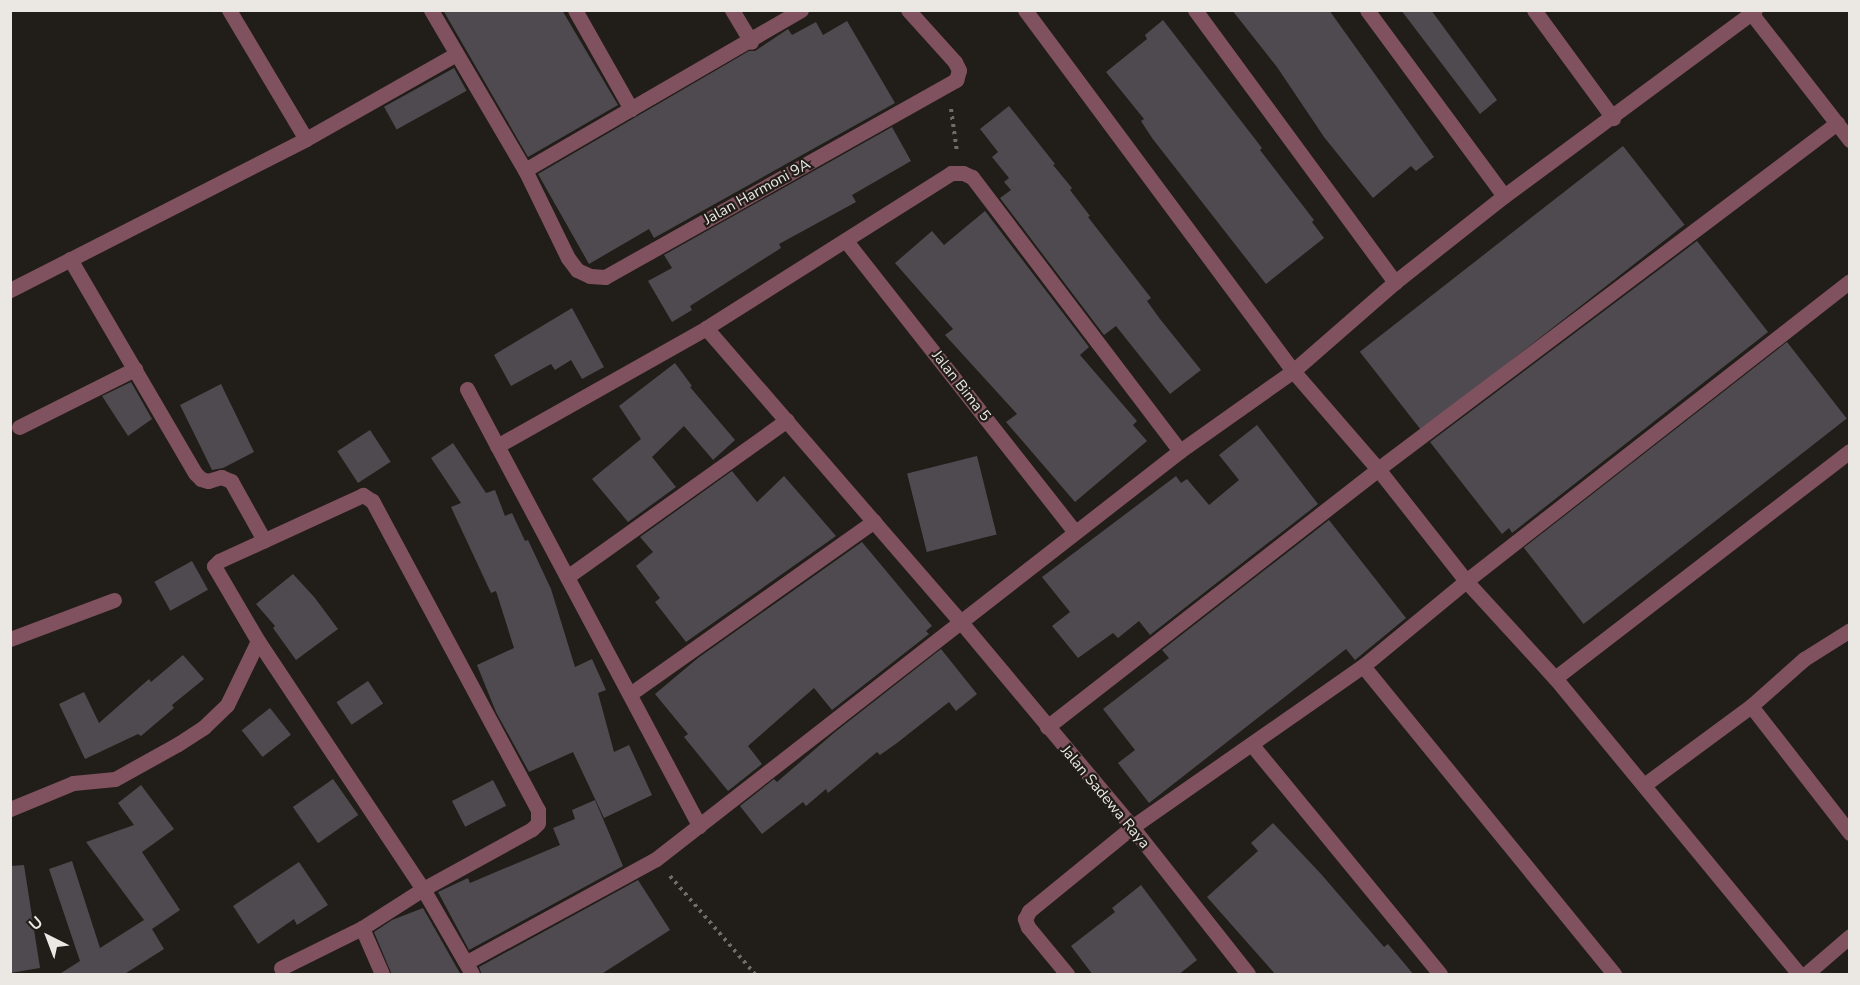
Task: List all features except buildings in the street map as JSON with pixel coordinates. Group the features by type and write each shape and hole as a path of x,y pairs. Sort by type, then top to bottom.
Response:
{"street":[{"path":"230,10 306,139"},
{"name":"Jalan Harmoni 9A","path":"431,10 525,170 568,258 577,270 590,276 605,277 956,80"},
{"path":"575,10 631,109"},
{"path":"732,10 751,42"},
{"path":"525,170 751,42 801,10"},
{"path":"908,10 955,62 959,70 956,80"},
{"path":"1025,10 1293,371 1378,469 1466,580 1555,678 1799,975"},
{"path":"1195,10 1395,282"},
{"path":"1367,10 1504,196"},
{"path":"1534,10 1613,118"},
{"path":"281,968 362,928 423,889 532,829 538,823 538,810 368,496 358,495 214,566 258,641 423,889 470,968 656,859 1180,451 1293,371 1395,282 1504,196 1613,118 1753,12 1850,141"},
{"path":"10,290 306,139 451,57"},
{"path":"1047,727 1378,469 1837,123"},
{"path":"497,446 706,328 951,173 963,173 972,177 1180,451"},
{"name":"Jalan Bima 5","path":"846,241 1075,532"},
{"path":"70,259 195,473 208,482 221,477 231,481 264,540"},
{"path":"1067,975 1028,927 1025,920 1029,911 1132,827 1363,666 1466,580 1850,281"},
{"name":"Jalan Sadewa Raya","path":"706,328 960,621 1132,827 1248,975"},
{"path":"19,427 135,369"},
{"path":"467,389 699,826"},
{"path":"567,578 787,420"},
{"path":"1555,678 1850,451"},
{"path":"630,694 874,521"},
{"path":"10,639 114,600"},
{"path":"1644,785 1751,706 1830,639 1850,630"},
{"path":"10,809 73,783 115,779 195,733 227,705 258,641"},
{"path":"1363,666 1614,975"},
{"path":"1751,706 1850,833"},
{"path":"1252,745 1440,975"},
{"path":"362,928 382,975"},
{"path":"1806,975 1850,936"}],"path":[{"path":"956,80 950,116 963,173"},
{"path":"656,859 755,975"}]}
